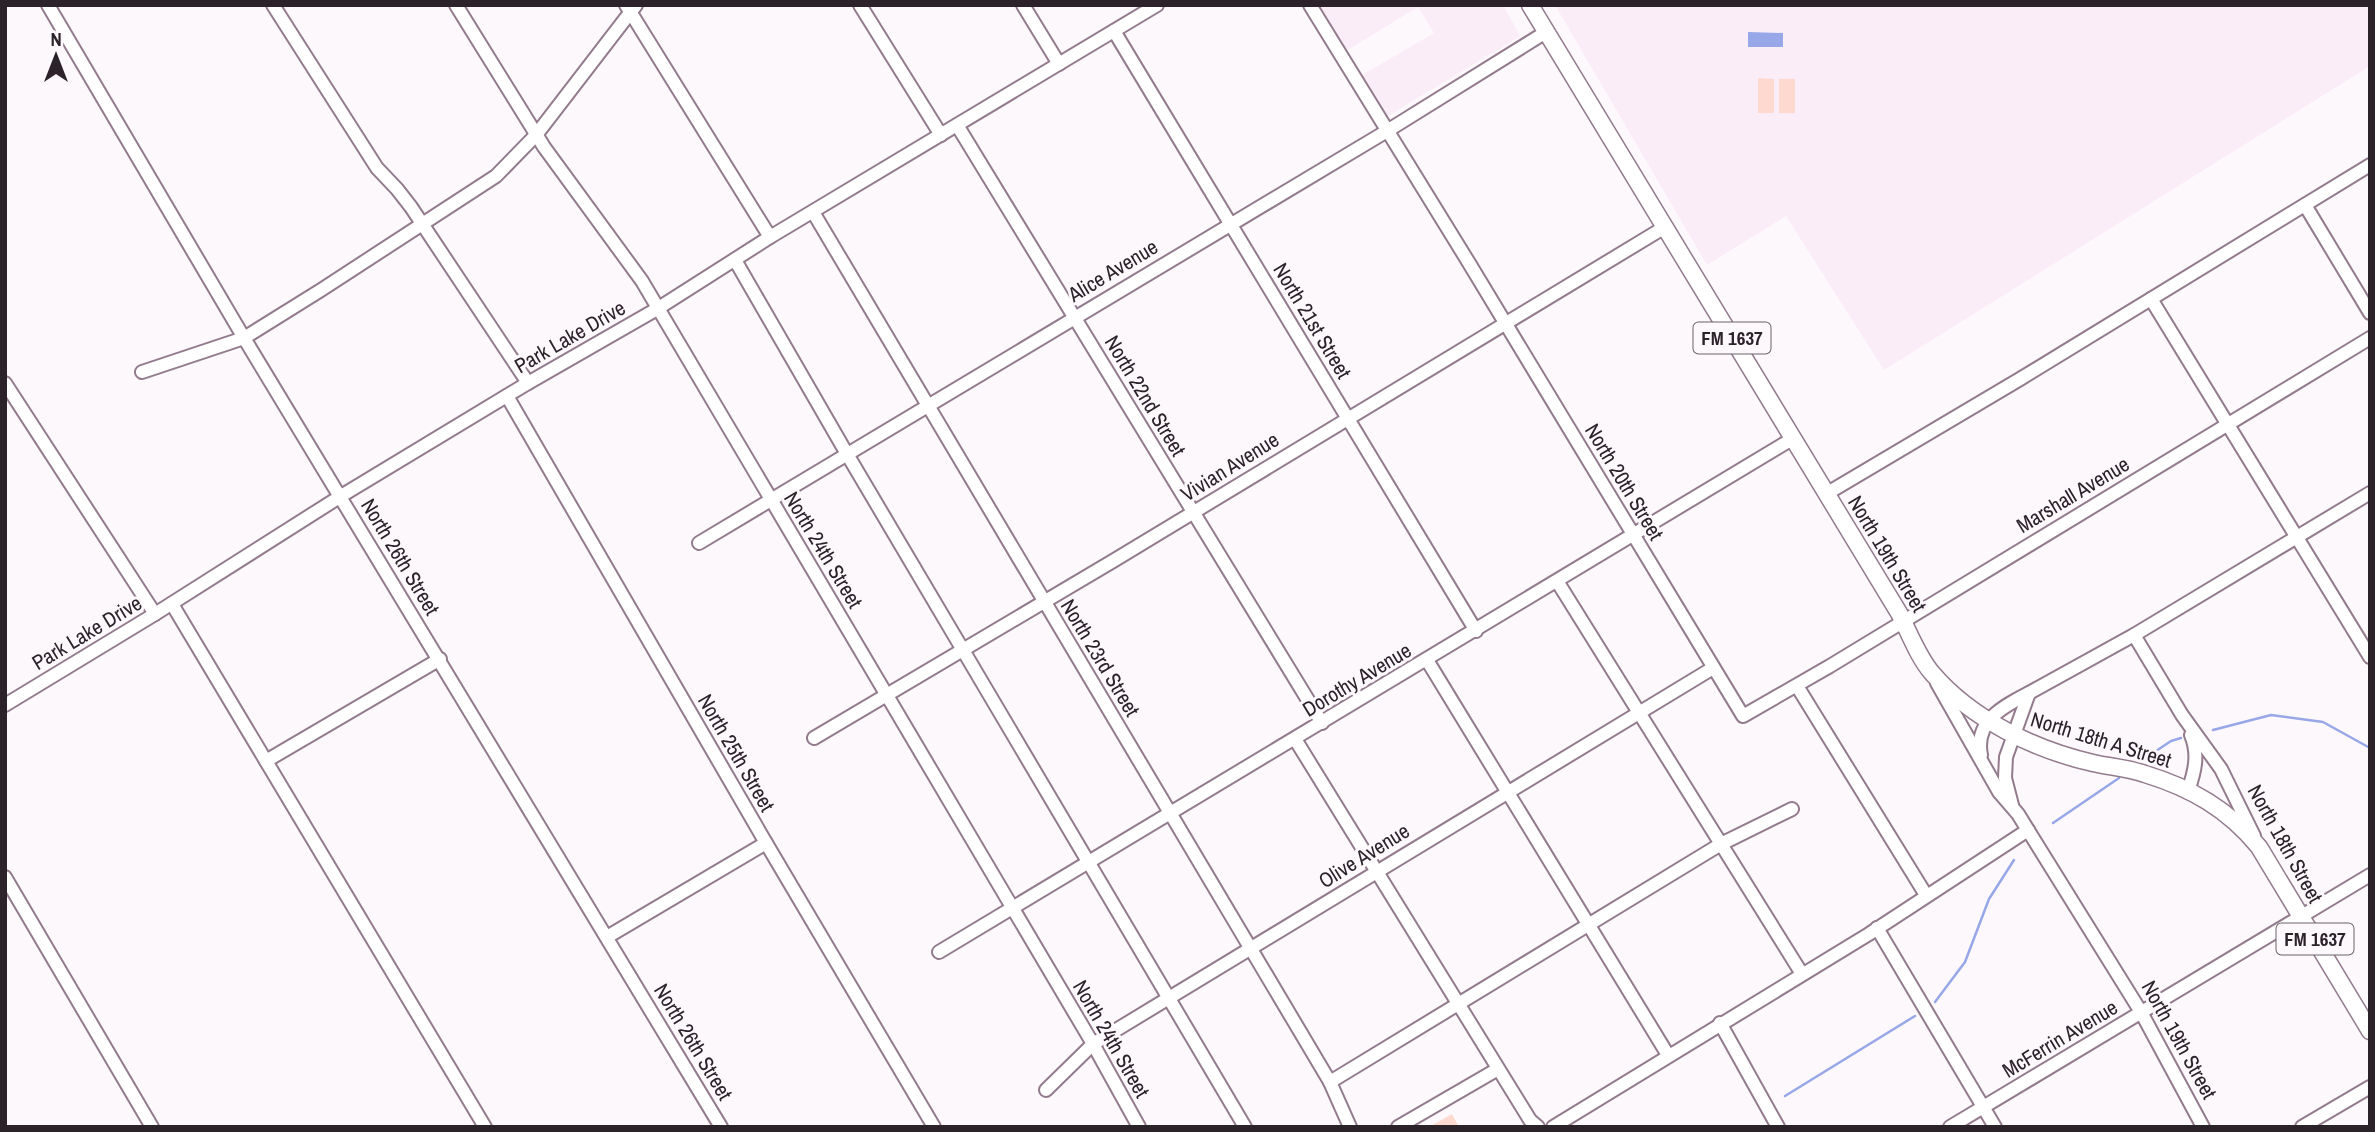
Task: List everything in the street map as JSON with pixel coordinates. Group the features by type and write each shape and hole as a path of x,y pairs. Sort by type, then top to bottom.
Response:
{"main road":[{"name":"North 19th Street","path":"1530,5 1903,621 1931,672"},
{"name":"North 18th A Street","path":"1931,672 1989,720 2034,744 2092,763 2143,773 2188,791 2241,824 2259,847"},
{"name":"North 18th Street","path":"2259,847 2370,1031"}],"street":[{"name":"North 26th Street","path":"48,5 244,338 721,1127"},
{"path":"273,5 377,168 397,189 528,383"},
{"name":"North 24th Street","path":"456,5 536,135 630,263 1013,908 1139,1127"},
{"path":"860,5 941,135"},
{"path":"1023,5 1059,64"},
{"name":"Park Lake Drive","path":"5,705 172,604 341,496 657,309 770,237 1157,5"},
{"name":"North 20th Street","path":"1310,5 1743,716 1797,685"},
{"path":"142,372 244,338 496,176 536,135 631,7 770,237"},
{"name":"North 21st Street","path":"1114,31 1476,631"},
{"name":"Alice Avenue","path":"699,543 1387,131 1546,32"},
{"name":"North 22nd Street","path":"957,125 1322,723"},
{"path":"1826,494 2370,165"},
{"path":"2305,205 2370,313"},
{"name":"North 23rd Street","path":"813,212 1329,1082 1350,1127"},
{"name":"Vivian Avenue","path":"814,738 1045,602 1665,227"},
{"path":"736,260 962,650 1245,1127"},
{"path":"2151,299 2370,657"},
{"name":"Marshall Avenue","path":"1797,685 2370,338"},
{"path":"5,383 155,614"},
{"name":"North 25th Street","path":"507,396 766,844 934,1127"},
{"name":"Dorothy Avenue","path":"939,952 1793,439"},
{"path":"1983,762 1980,741 1989,720 2008,704 2134,635 2370,493"},
{"path":"1557,581 1802,974"},
{"path":"172,604 485,1127"},
{"name":"North 18th Street","path":"2134,635 2182,715 2221,769 2259,847"},
{"path":"266,761 440,659"},
{"path":"1427,660 1668,1055"},
{"name":"Olive Avenue","path":"1046,1090 1093,1044 1713,668"},
{"name":"North 19th Street","path":"1931,672 1999,792 2012,805 2141,1012 2203,1127"},
{"path":"1797,685 1926,895"},
{"path":"2012,805 2004,770 2006,757 2029,693"},
{"name":"North 18th Street","path":"2182,715 2195,745 2196,765 2188,791"},
{"path":"1295,740 1530,1120 1538,1127"},
{"path":"1329,1082 1721,844 1792,810"},
{"path":"1553,1127 1877,928 2028,830"},
{"path":"607,937 766,844"},
{"name":"McFerrin Avenue","path":"1950,1127 2370,875"},
{"path":"5,877 152,1127"},
{"path":"1877,928 1995,1127"},
{"path":"1720,1023 1778,1127"},
{"path":"1398,1127 1498,1069"},
{"path":"2302,1127 2370,1087"}],"shaded area":[{"path":"1318,5 1503,5 1520,36 1388,116 1362,75 1434,33 1422,13 1418,7 1346,51"},
{"path":"1555,5 2370,5 2370,66 1884,370 1786,216 1707,265"},
{"path":"1758,78 1774,79 1774,113 1758,113"},
{"path":"1779,79 1795,79 1795,113 1779,113"},
{"path":"1452,1114 1459,1127 1429,1127"}],"water":[{"path":"1748,32 1783,33 1783,47 1748,47"}],"waterway":[{"path":"2213,730 2271,715 2323,722 2370,748"},
{"path":"2144,759 2171,741 2181,738"},
{"path":"2053,823 2119,778"},
{"path":"1935,1002 1965,962 1989,899 2014,860"},
{"path":"1785,1096 1915,1016"}]}
